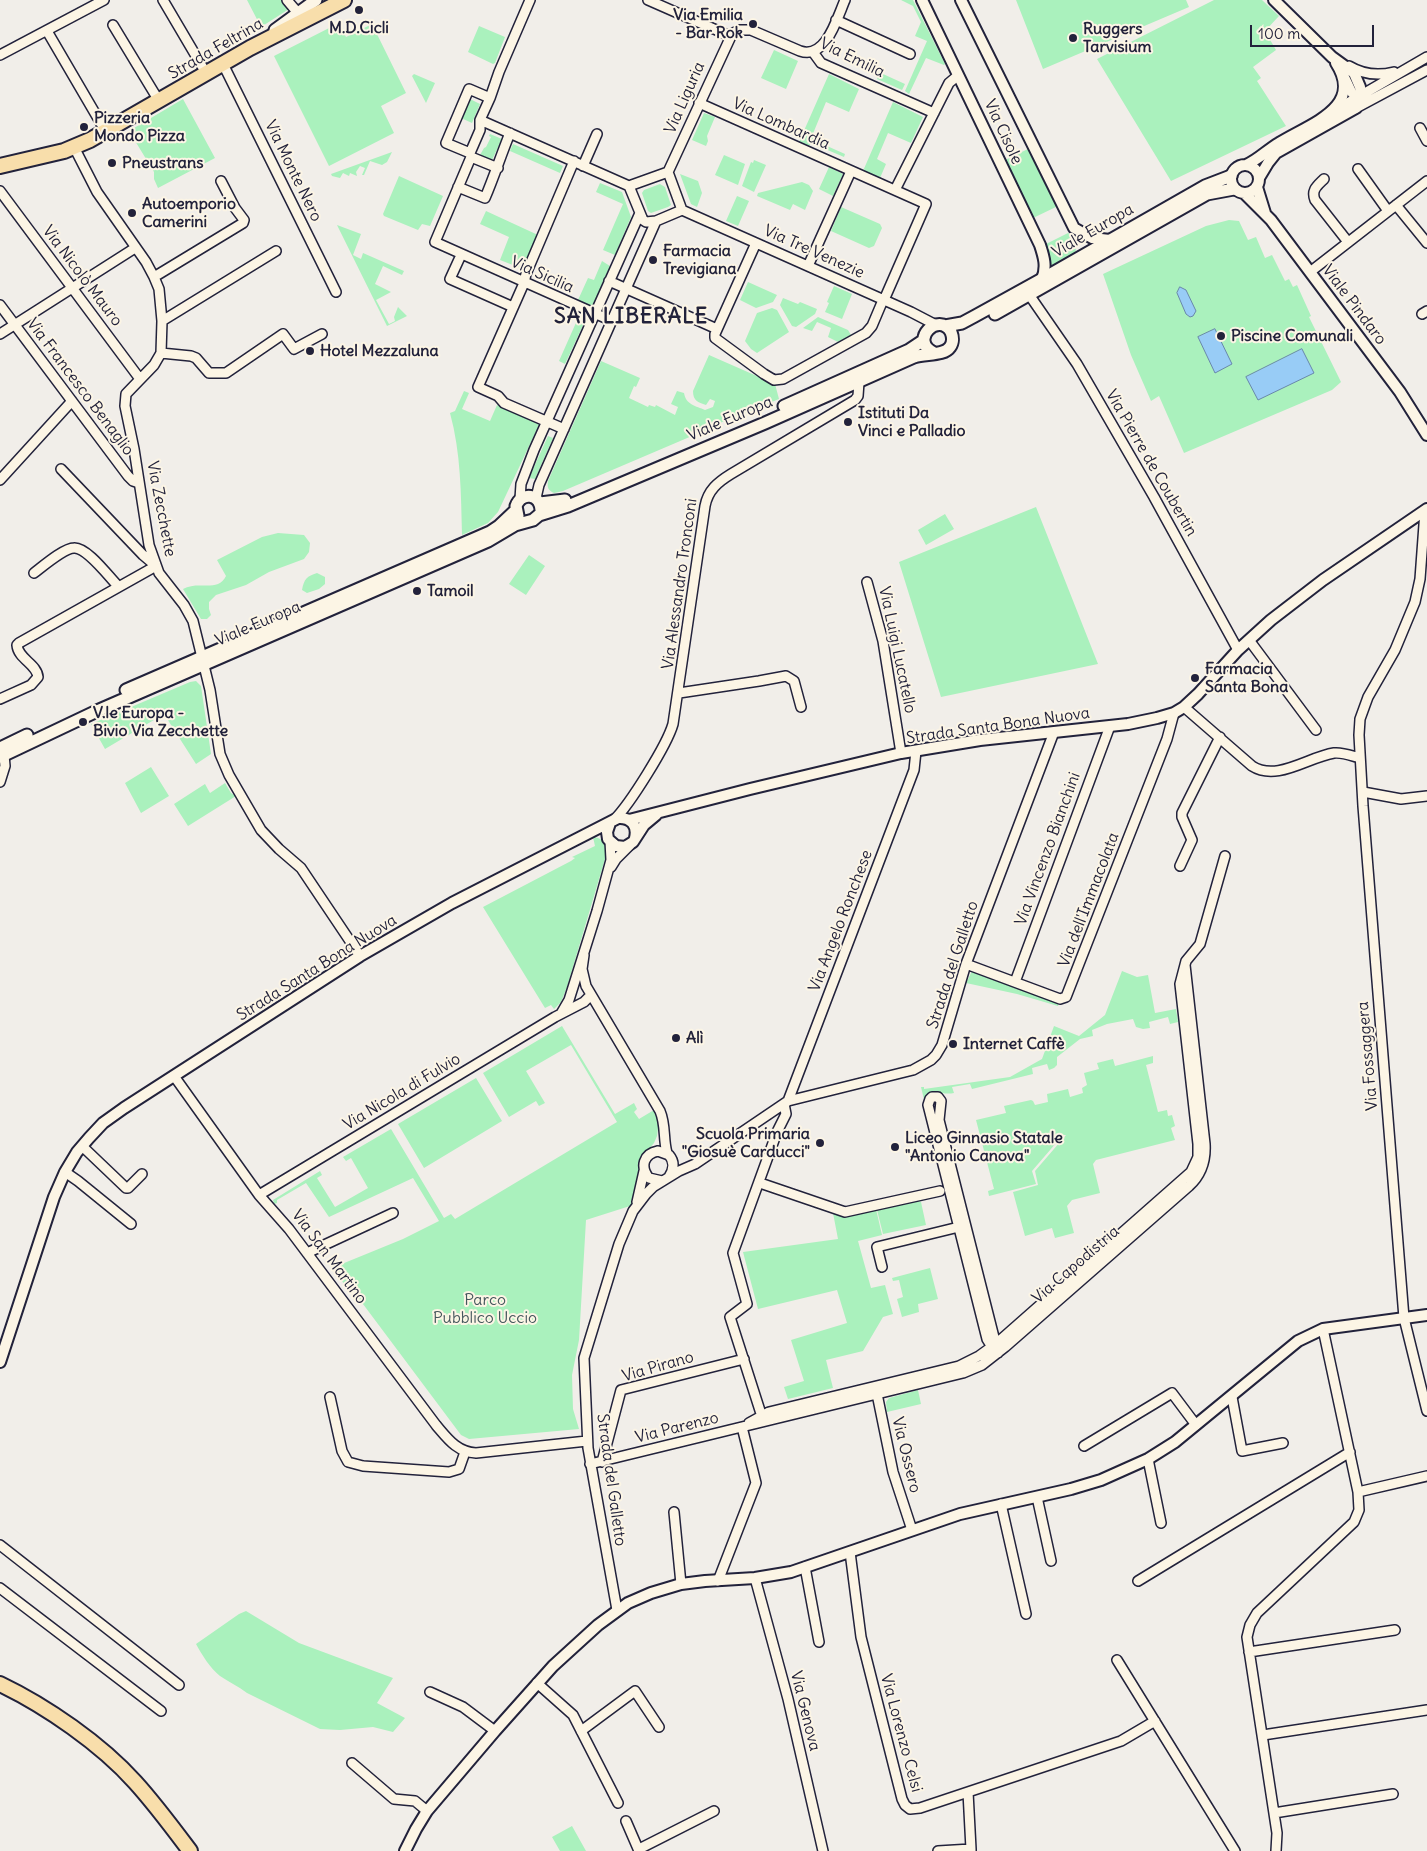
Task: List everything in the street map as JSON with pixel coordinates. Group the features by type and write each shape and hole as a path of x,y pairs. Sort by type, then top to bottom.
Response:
{"main road":[{"path":"250,48 316,0"},
{"name":"Strada Feltrina","path":"0,166 74,148 106,132 250,48 344,0"},
{"name":"Viale Europa","path":"538,505 565,500 916,347 933,330 962,323 1042,280 1205,186 1231,176"},
{"name":"Viale Europa","path":"1,754 204,660 490,532 499,526 528,496 538,505 562,509 858,382 914,356 938,354 947,351 953,339 965,330 1030,296 1207,194 1234,189"},
{"path":"934,353 927,348 933,330 950,332 953,339"},
{"path":"518,505 522,519 529,521"},
{"name":"Viale Europa","path":"204,660 488,541 515,526 533,520 538,505"},
{"path":"0,1684 24,1696 102,1751 135,1781 190,1851"}],"street":[{"path":"0,55 104,0"},
{"path":"163,0 206,74"},
{"path":"288,0 298,13"},
{"path":"518,0 529,2"},
{"path":"648,0 730,36"},
{"path":"813,52 824,44 845,0"},
{"name":"Via Cisole","path":"922,0 1040,245 1045,259 1046,271 1042,280"},
{"name":"Via Cisole","path":"961,0 1074,228 1092,238 1110,240"},
{"path":"1274,0 1332,57 1354,74 1360,87 1360,101"},
{"name":"Via Sicilia","path":"529,2 499,72 480,120 480,130 434,242 612,321"},
{"path":"836,20 910,54"},
{"name":"Strada Feltrina","path":"113,25 159,101"},
{"name":"Via Emilia","path":"730,36 739,30 750,30 806,53 813,52 821,63 934,113"},
{"path":"47,31 106,132"},
{"name":"Via Liguria","path":"668,172 730,36"},
{"path":"1332,57 1356,70 1374,75 1404,70"},
{"path":"1332,57 1360,101"},
{"name":"Viale Europa","path":"1245,194 1254,191 1268,163 1276,153 1427,57"},
{"name":"Via Monte Nero","path":"223,64 336,292"},
{"name":"Viale Europa","path":"1231,176 1235,169 1253,162 1278,144 1333,112 1427,70"},
{"path":"1333,112 1343,96 1345,80 1342,73"},
{"path":"895,190 949,83 954,78 959,77"},
{"path":"490,98 469,89 446,143 498,168"},
{"name":"Via Lombardia","path":"698,104 926,204 884,300"},
{"path":"480,120 629,186 668,172 682,210 656,221 646,222 643,220 629,186"},
{"path":"1420,128 1427,141"},
{"path":"458,187 485,198 510,133"},
{"path":"583,166 597,134"},
{"path":"74,148 96,192 154,277 160,297 162,321 161,353 191,356 196,358 209,373 226,373 283,334 294,349 322,334"},
{"path":"564,429 504,403 498,396 478,387 524,283 526,274 574,161"},
{"path":"1246,165 1255,169 1258,182"},
{"path":"1358,168 1388,211"},
{"path":"808,266 851,171"},
{"path":"1231,176 1230,181 1234,189 1245,194"},
{"path":"1324,179 1314,188 1313,196 1348,242"},
{"path":"1310,272 1427,180"},
{"path":"154,277 243,223 244,220 235,208 221,181"},
{"name":"Viale Pindaro","path":"1258,182 1266,213"},
{"name":"Via Nicolò Mauro","path":"0,191 140,379"},
{"name":"Viale Pindaro","path":"1245,194 1266,213 1416,416 1427,435"},
{"path":"1396,204 1427,243"},
{"name":"Via Tre Venezie","path":"682,210 916,315 933,330"},
{"path":"518,505 521,484 640,213"},
{"path":"538,505 539,485 656,221"},
{"path":"756,243 716,329 715,338 764,374 777,380 808,366 866,333 872,326 884,300"},
{"path":"0,334 136,248"},
{"path":"162,321 276,251"},
{"path":"461,255 450,279 513,307"},
{"path":"610,281 716,329"},
{"name":"Via Pierre de Coubertin","path":"1030,296 1077,364 1154,497 1238,650"},
{"name":"Via Francesco Benaglio","path":"0,305 128,476 133,481 139,483"},
{"name":"Via Zecchette","path":"161,353 154,365 126,394 124,402 149,546 156,566 189,614 204,660 220,754 230,776 261,830 304,872 360,956"},
{"name":"Via Alessandro Tronconi","path":"612,822 628,802 670,732 679,693 704,506 708,494 720,481 855,400 858,396 858,382"},
{"path":"0,480 72,401"},
{"name":"Viale Pindaro","path":"1416,416 1427,444"},
{"path":"0,698 31,685 38,677 35,669 18,651 17,645 19,643 156,566 143,555 61,469"},
{"name":"Strada Santa Bona Nuova","path":"628,819 916,751 980,740 1149,720 1179,710 1198,694 1238,650 1271,620 1322,580 1426,510"},
{"name":"Via Fossaggera","path":"1426,510 1417,596 1395,650 1362,712 1359,726 1363,806 1404,1318 1427,1411"},
{"path":"34,573 68,550 77,548 88,554 118,586"},
{"name":"Via Luigi Lucatello","path":"867,582 883,641 901,754"},
{"path":"1249,640 1316,730"},
{"name":"Via Alessandro Tronconi","path":"679,693 759,682 786,676 794,681 801,707"},
{"path":"1179,710 1220,737 1252,766 1260,770 1287,768 1335,753 1360,758"},
{"name":"Via dell'Immacolata","path":"966,964 1060,999 1069,994 1179,710"},
{"name":"Via Vincenzo Bianchini","path":"1015,982 1110,726"},
{"name":"Strada del Galletto","path":"633,1212 646,1194 666,1179 702,1160 786,1103 913,1070 936,1056 942,1046 966,964 1054,732"},
{"path":"1180,866 1192,840 1182,813 1220,737"},
{"name":"Via Angelo Ronchese","path":"786,1103 792,1094 914,770 916,751"},
{"path":"0,782 5,766 1,754"},
{"path":"1363,792 1401,799 1427,796"},
{"name":"Via Alessandro Tronconi","path":"628,802 628,819"},
{"path":"606,878 612,864 648,820 666,810"},
{"path":"583,837 597,834 604,836 609,840 620,847 632,841 636,829 628,819 622,818 612,822 607,832 609,840 611,860 606,878"},
{"name":"Strada Santa Bona Nuova","path":"0,1362 54,1197 65,1172 82,1146 108,1119 360,956 452,904 612,822"},
{"name":"Via Capodistria","path":"876,1390 963,1373 982,1365 1015,1328 1186,1178 1195,1165 1198,1157 1198,1144 1180,984 1185,965 1200,944 1225,856"},
{"name":"Via Nicola di Fulvio","path":"560,1014 570,1000 606,878"},
{"name":"Via Nicola di Fulvio","path":"584,955 583,978 590,994 660,1112 669,1155"},
{"name":"Via Capodistria","path":"762,1419 876,1390 959,1366 996,1348 1189,1186 1200,1171 1205,1158 1205,1144 1185,965"},
{"path":"570,1000 578,994 590,994"},
{"name":"Via Nicola di Fulvio","path":"259,1195 560,1014 588,1000 590,994"},
{"path":"578,1006 598,1007"},
{"name":"Via San Martino","path":"174,1076 259,1195 307,1253 436,1425 454,1445 465,1452"},
{"path":"996,1348 985,1331 962,1226 939,1120 941,1100 938,1097 932,1097 928,1105 962,1226 992,1323 996,1348"},
{"path":"762,1419 730,1317 747,1304 733,1253 777,1132 786,1114 786,1103"},
{"path":"772,1112 777,1122 777,1132"},
{"path":"663,1129 659,1140 644,1162 644,1171 649,1178 658,1181 666,1179 674,1168 669,1155"},
{"path":"82,1146 126,1188 142,1174"},
{"path":"649,1154 658,1151 686,1163 702,1160"},
{"name":"Strada del Galletto","path":"617,1610 590,1464 584,1374 586,1351 623,1234 641,1190 644,1171"},
{"path":"65,1172 130,1224"},
{"path":"760,1183 845,1212 940,1191"},
{"path":"307,1253 393,1214"},
{"path":"882,1267 877,1247 962,1226"},
{"path":"409,1850 427,1811 537,1683 617,1610 641,1597 681,1584 781,1574 960,1514 1037,1497 1101,1480 1148,1459 1196,1425 1298,1341 1323,1329 1427,1315"},
{"path":"992,1323 1002,1328 1015,1328"},
{"path":"1276,1851 1278,1840 1247,1638 1250,1625 1257,1613 1354,1522 1358,1510 1358,1492 1323,1329"},
{"path":"979,1356 985,1331"},
{"name":"Via Pirano","path":"602,1462 621,1390 744,1359"},
{"name":"Via Ossero","path":"876,1390 893,1472 912,1530"},
{"path":"1084,1446 1172,1394 1196,1425"},
{"path":"1232,1396 1242,1451 1283,1443"},
{"path":"330,1397 342,1451 348,1462 363,1466 449,1472 458,1469 465,1452 482,1452 587,1441"},
{"name":"Via Parenzo","path":"590,1464 742,1427 762,1419"},
{"name":"Via Parenzo","path":"718,1580 756,1483 742,1427"},
{"path":"1138,1581 1350,1452"},
{"path":"1148,1459 1161,1523"},
{"path":"1358,1492 1427,1476"},
{"path":"1037,1497 1051,1561"},
{"path":"1001,1504 1026,1614"},
{"path":"674,1512 681,1584"},
{"path":"0,1545 178,1684"},
{"name":"Via Lorenzo Celsi","path":"850,1552 861,1637 902,1799 910,1809 968,1792 1121,1741 1154,1721"},
{"path":"806,1567 819,1642"},
{"name":"Via Genova","path":"755,1578 788,1699 822,1851"},
{"path":"0,1588 161,1711"},
{"path":"1249,1652 1395,1630"},
{"path":"1117,1660 1235,1851"},
{"path":"537,1683 566,1708 582,1730 618,1803"},
{"path":"582,1730 635,1691 659,1727"},
{"path":"430,1692 463,1706 494,1731"},
{"path":"1263,1735 1427,1710"},
{"path":"352,1763 394,1798 415,1801 427,1811"},
{"path":"938,1851 971,1850 968,1792"},
{"path":"1274,1813 1393,1794"},
{"path":"626,1821 639,1850 714,1811"}],"green space":[{"path":"247,0 282,0 289,9 261,27"},
{"path":"901,0 913,0 945,64 926,58 909,94 905,91 927,41 915,36 921,22 913,6"},
{"name":"Ruggers Tarvisium","path":"1016,0 1186,0 1189,7 1043,69"},
{"path":"1214,0 1262,0 1279,16 1265,31 1276,50 1253,67 1261,78 1257,81 1286,126 1171,181 1097,59"},
{"path":"339,23 346,37 372,24 406,93 381,106 394,133 329,166 274,56"},
{"path":"479,26 505,37 493,64 468,52"},
{"path":"774,50 798,61 786,89 761,78"},
{"path":"861,64 905,84 902,90 877,79 879,75 860,66"},
{"path":"414,74 435,83 426,103 412,76"},
{"path":"829,74 859,89 849,112 826,102 812,136 828,143 827,146 845,154 844,157 811,143 809,146 799,142"},
{"path":"183,99 215,158 158,188 154,179 154,172 129,131"},
{"path":"470,99 480,104 472,123 461,118"},
{"path":"893,102 923,117 911,143 888,133 877,159 886,164 880,178 863,171"},
{"path":"704,113 715,117 707,136 706,146 692,140"},
{"path":"490,134 502,139 492,160 480,155 491,137 489,136"},
{"path":"513,144 563,166 560,173 510,151"},
{"path":"1030,148 1058,206 1031,219 1003,161"},
{"path":"392,152 387,162 382,165 370,161 364,175 362,175 365,168 360,166 356,172 357,176 350,173 349,176 343,173 340,178 331,174"},
{"path":"724,155 745,164 738,185 715,175"},
{"path":"754,160 766,165 754,192 742,186 751,162 753,163"},
{"path":"829,167 843,174 833,196 819,189"},
{"path":"680,174 698,181 702,193 697,207 691,204"},
{"path":"399,176 443,196 430,226 422,224 418,230 384,216 383,214"},
{"path":"802,182 809,185 813,191 805,210 793,204 790,210 757,196 758,193"},
{"path":"600,183 622,192 631,217 615,255 603,250 623,204 596,192"},
{"path":"660,184 665,187 671,205 651,213 648,211 642,193 644,190"},
{"path":"737,196 749,201 738,226 726,221"},
{"path":"841,207 880,224 882,228 874,246 869,248 831,231"},
{"path":"486,211 538,235 523,269 500,260 509,237 480,224"},
{"name":"Piscine Comunali","path":"1229,220 1239,221 1248,240 1256,237 1265,258 1272,255 1285,281 1289,279 1293,287 1297,285 1311,316 1309,317 1341,382 1332,390 1184,453 1159,396 1151,401 1131,355 1103,274 1206,226"},
{"path":"337,225 361,234 353,255 361,259 363,253 404,271 402,275 383,266 375,284 391,292 376,300 389,324 395,321 394,317 398,307 407,316 387,326"},
{"path":"1068,233 1073,235 1076,250 1074,254 1050,267 1049,257 1044,245"},
{"path":"602,261 610,266 591,306 578,300 588,278 594,280"},
{"path":"748,282 777,295 773,302 756,308 740,300"},
{"path":"834,286 852,294 842,319 825,312"},
{"path":"783,298 817,309 815,314 796,327 792,326 780,305"},
{"path":"772,308 777,310 789,332 757,353 745,341 757,313"},
{"path":"579,316 586,319 565,364 559,361"},
{"path":"818,317 848,330 851,335 838,342 828,337 831,328 817,322 812,331 803,328"},
{"path":"709,355 775,384 779,399 563,491 554,493 549,490 548,481 601,361 640,378 629,398 648,407 649,405 655,407 656,405 675,415 678,407 671,404 677,391 684,393 689,403 695,406 705,410 713,407 715,401 710,399 706,405 696,401 693,394"},
{"path":"464,391 469,393 462,409 490,421 497,405 540,423 498,512 488,523 462,535 458,458 450,413 455,411"},
{"path":"548,436 553,438 535,479 529,478"},
{"path":"1036,507 1098,664 941,697 899,562"},
{"path":"945,514 954,529 926,545 918,530"},
{"path":"278,533 304,535 310,543 309,552 304,559 269,572 246,585 216,595 209,602 211,615 207,619 201,619 183,589 218,584 226,576 217,560 262,537"},
{"path":"529,555 545,566 526,595 509,584"},
{"path":"317,573 325,577 325,584 319,589 307,593 302,590 306,578"},
{"path":"196,681 201,686 211,754 196,764 164,714 105,749 91,724"},
{"path":"151,767 169,796 141,813 125,783"},
{"path":"225,783 231,793 236,796 188,826 174,804 205,784 210,793"},
{"path":"593,837 601,839 603,842 606,847 607,859 605,859 561,1002 554,1009 551,1005 545,1008 483,907 571,861 575,858 572,857 595,846"},
{"path":"972,971 1059,1002 1058,1006 1017,994 966,983"},
{"path":"1122,971 1137,977 1148,975 1155,1013 1176,1009 1178,1022 1170,1024 1168,1017 1149,1022 1150,1028 1143,1029 1136,1027 1133,1019 1107,1024 1092,1030 1093,1036 1080,1039 1057,1057 1057,1065 1054,1068 1049,1070 1047,1064 1032,1068 1033,1074 972,1089 970,1084 952,1087 954,1093 930,1093 926,1098 926,1108 921,1087 924,1087 924,1089 1010,1077 1042,1059 1054,1026 1079,1036 1105,1015"},
{"name":"Parco Pubblico Uccio","path":"562,1026 615,1114 634,1103 637,1109 634,1112 639,1119 654,1110 659,1121 657,1136 654,1143 641,1158 636,1193 630,1206 586,1220 579,1340 572,1375 573,1409 579,1429 469,1439 461,1435 354,1292 348,1289 332,1268 403,1239 439,1221 413,1178 329,1217 306,1183 277,1200 277,1203 274,1204 273,1200 320,1171 322,1175 317,1178 335,1207 368,1188 351,1158 346,1161 343,1157 391,1129 444,1218 451,1214 455,1219 617,1122 571,1045 526,1071 545,1103 539,1106 536,1101 509,1117 483,1073"},
{"path":"1153,1056 1153,1063 1146,1065 1158,1112 1167,1110 1168,1116 1172,1115 1175,1126 1171,1128 1175,1140 1096,1160 1093,1164 1100,1193 1072,1200 1067,1206 1074,1233 1055,1238 1052,1228 1025,1236 1013,1192 1038,1185 1035,1171 1066,1135 1063,1135 1032,1171 1036,1184 989,1196 988,1191 994,1189 976,1120 1006,1113 1004,1106 1031,1100 1035,1105 1048,1102 1047,1094 1068,1089 1070,1097 1083,1093 1082,1088 1087,1085 1084,1073 1099,1069 1097,1063 1113,1059 1115,1066"},
{"path":"476,1078 502,1121 424,1168 398,1124"},
{"path":"918,1201 921,1202 926,1225 883,1234 877,1210"},
{"path":"876,1209 882,1235 858,1241 871,1288 885,1285 893,1314 883,1317 863,1351 826,1360 833,1388 788,1399 784,1387 804,1381 791,1340 847,1323 837,1290 758,1309 743,1252 838,1239 833,1213 843,1215"},
{"path":"930,1268 938,1299 918,1304 919,1312 902,1317 897,1299 903,1297 899,1280 893,1281 892,1278"},
{"path":"918,1390 921,1404 887,1412 886,1402 889,1398"},
{"path":"246,1611 299,1643 393,1678 377,1703 405,1718 393,1732 373,1727 340,1730 320,1729 247,1693 220,1676 196,1644"},
{"path":"572,1826 586,1851 560,1851 552,1837"}],"water":[{"path":"1180,287 1186,290 1196,311 1193,316 1190,317 1186,314 1177,293"},
{"path":"1215,329 1232,364 1215,373 1198,337"},
{"path":"1302,349 1314,373 1258,400 1246,377"}],"place":[{"name":"M.D.Cicli","path":"359,10"},
{"name":"Via Emilia - Bar Rok","path":"753,24"},
{"name":"Ruggers Tarvisium","path":"1073,38"},
{"name":"Pizzeria Mondo Pizza","path":"84,127"},
{"name":"Pneustrans","path":"112,163"},
{"name":"Autoemporio Camerini","path":"132,213"},
{"name":"Farmacia Trevigiana","path":"653,260"},
{"name":"Piscine Comunali","path":"1221,336"},
{"name":"Hotel Mezzaluna","path":"310,351"},
{"name":"Istituti Da Vinci e Palladio","path":"848,422"},
{"name":"Tamoil","path":"417,591"},
{"name":"Farmacia Santa Bona","path":"1195,678"},
{"name":"V.le Europa - Bivio Via Zecchette","path":"83,722"},
{"name":"Alì","path":"676,1038"},
{"name":"Internet Caffè","path":"953,1044"},
{"name":"Scuola Primaria \"Giosuè Carducci\"","path":"820,1143"},
{"name":"Liceo Ginnasio Statale \"Antonio Canova\"","path":"895,1147"}],"district":[{"name":"SAN LIBERALE","path":"631,317"}]}
